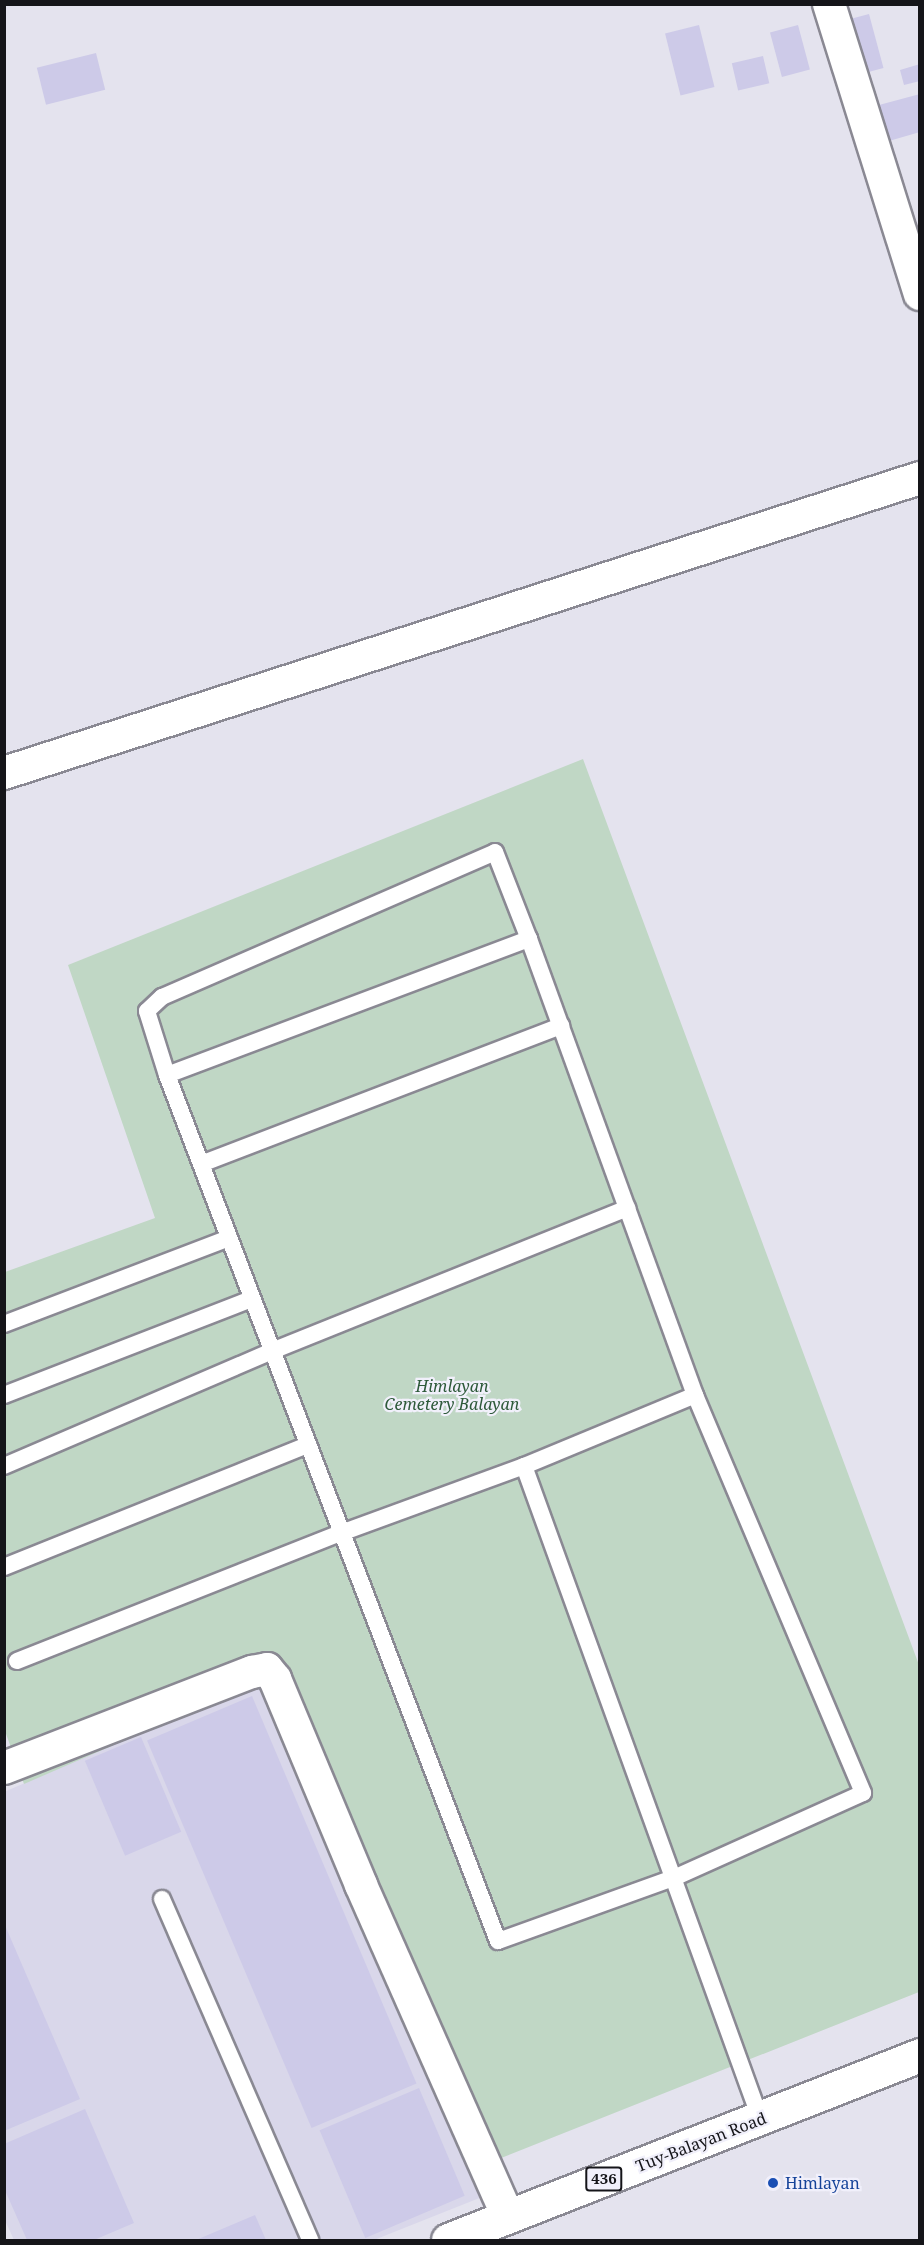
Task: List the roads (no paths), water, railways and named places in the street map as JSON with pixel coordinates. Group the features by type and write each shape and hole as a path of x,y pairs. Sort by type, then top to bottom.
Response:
{"main road":[{"name":"Tuy-Balayan Road","path":"448,2241 920,2055"}],"street":[{"path":"829,4 920,294"},
{"path":"4,773 920,478"},
{"path":"4,1768 252,1671 267,1670 275,1679 361,1885 508,2217"}],"lane":[{"path":"495,852 529,939 695,1395 863,1793 676,1877 498,1941 167,1075 147,1011 162,997 495,852"},
{"path":"167,1075 529,939"},
{"path":"201,1164 561,1026"},
{"path":"4,1466 272,1351 627,1208"},
{"path":"4,1324 229,1238"},
{"path":"4,1395 252,1299"},
{"path":"16,1661 341,1533 524,1466 695,1395"},
{"path":"4,1567 308,1444"},
{"path":"524,1466 676,1877 760,2118"},
{"path":"162,1899 310,2241"}],"place":[{"name":"Himlayan","path":"773,2183"}],"park label":[{"name":"Himlayan Cemetery Balayan","path":"452,1395"}]}
